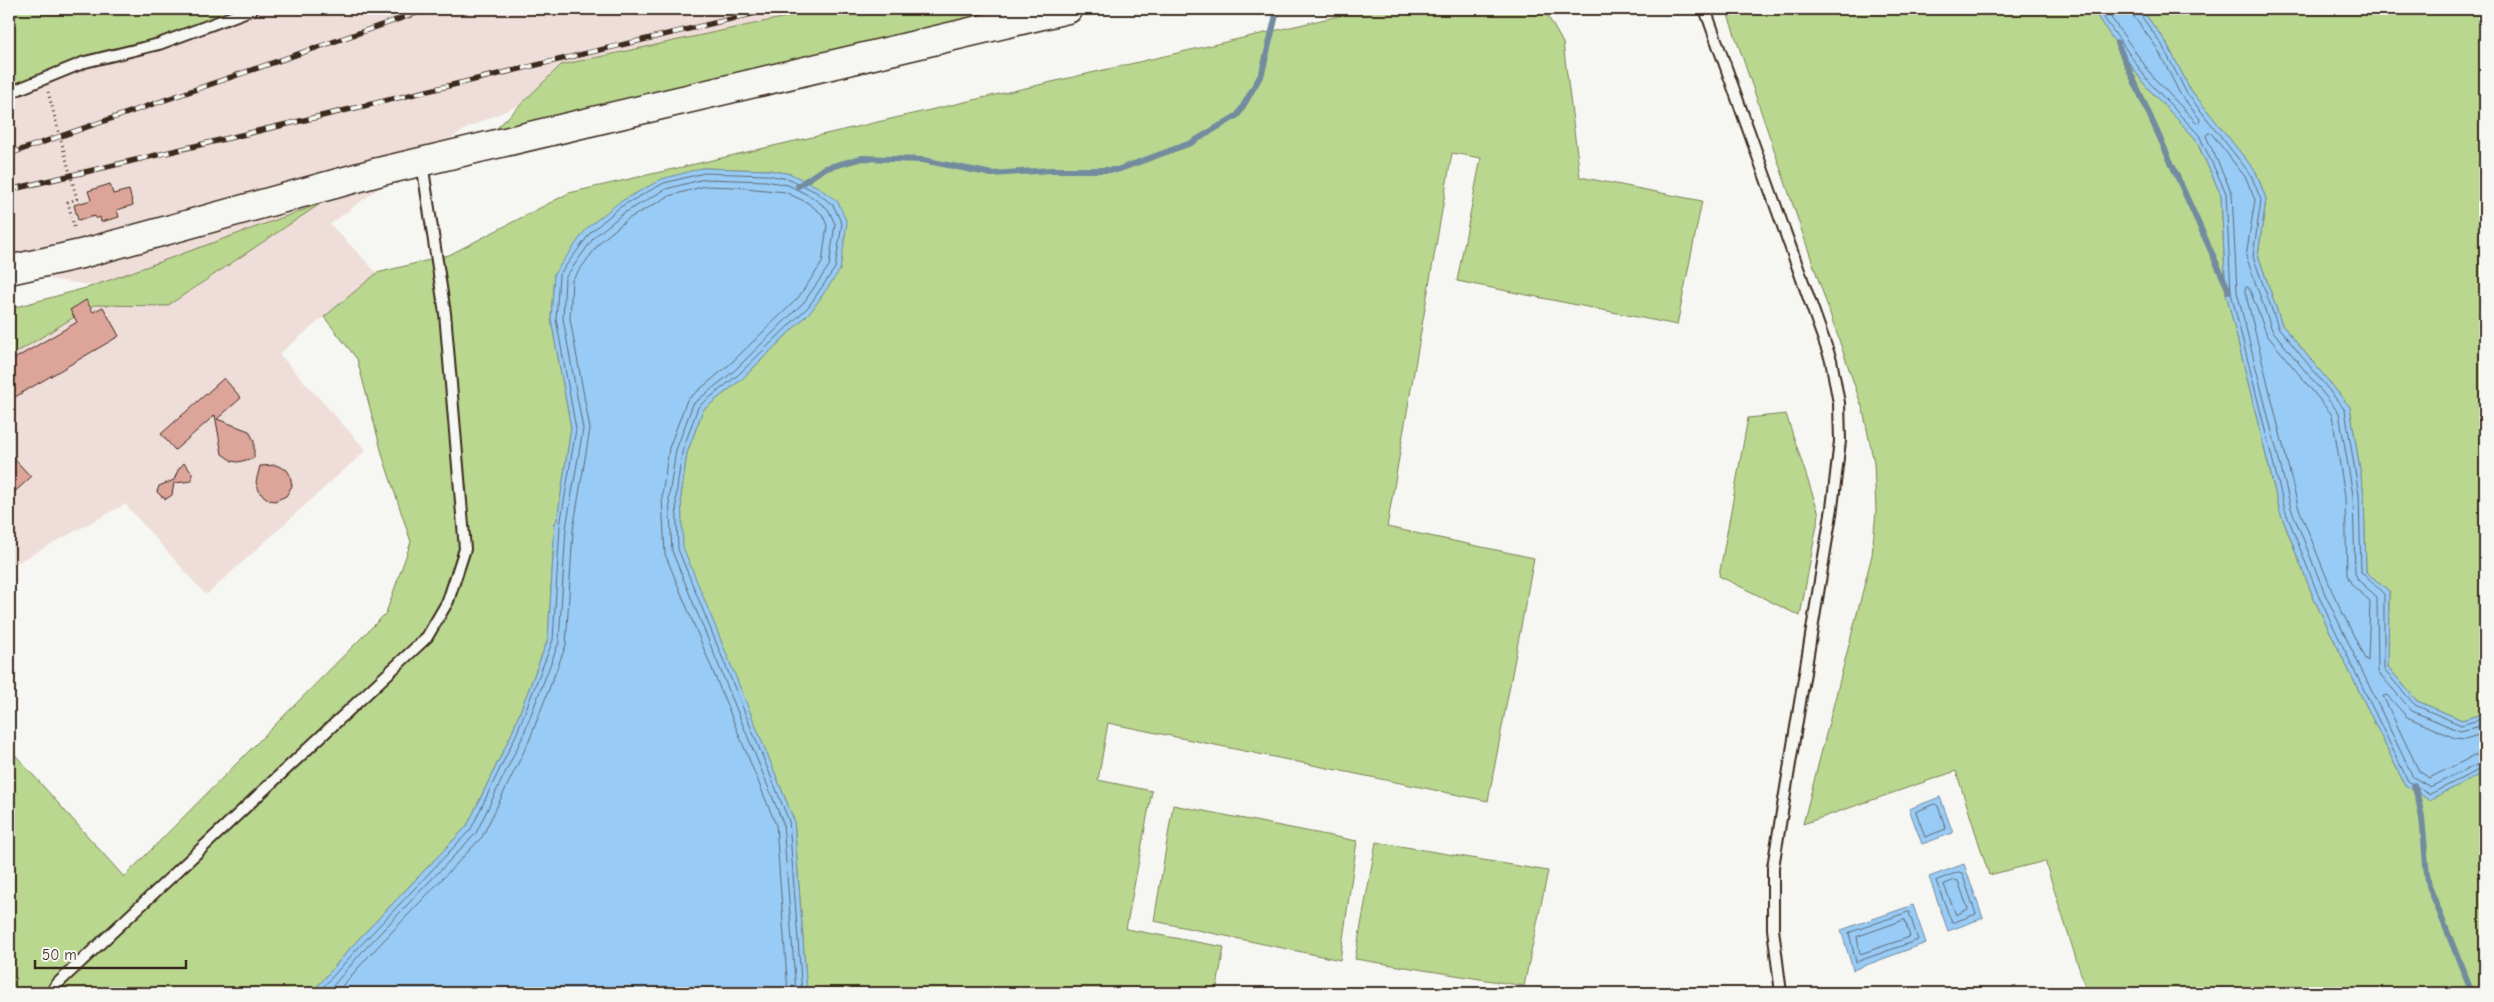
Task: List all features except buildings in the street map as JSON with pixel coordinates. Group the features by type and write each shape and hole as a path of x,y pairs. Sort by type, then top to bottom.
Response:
{"street":[{"path":"9,270 81,254 254,205 422,162 1068,9"}],"lane":[{"path":"9,93 104,56 172,40 253,9"},
{"path":"1705,9 1831,360 1839,403 1840,441 1832,508 1773,867 1773,929 1781,993"},
{"path":"51,993 428,637 448,601 466,549 445,313 422,162"}],"path":[{"path":"45,78 77,199 68,202 81,254"}],"shaded area":[{"path":"247,9 895,9 539,96 467,128 402,171 330,224 377,273 279,354 366,450 206,595 125,504 9,567 9,357 94,305 166,306 177,298 9,273 9,95"}],"green space":[{"path":"9,9 247,9 9,95"},
{"path":"824,9 1045,9 549,120 496,129 561,65"},
{"path":"1369,9 1544,9 1563,43 1580,177 1702,201 1677,325 1457,281 1481,158 1452,153 1387,527 1534,558 1488,801 1108,723 1098,780 1152,791 1126,929 1224,947 1216,993 807,993 794,820 682,547 681,496 687,453 703,410 742,379 812,310 791,174 768,170 702,168 554,274 551,319 571,428 557,521 555,523 548,639 512,733 467,826 353,945 312,993 9,993 9,748 124,877 386,613 411,542 383,457 357,359 324,317 377,273 449,255 569,193"},
{"path":"1726,9 2092,9 2144,84 2195,138 2221,195 2226,293 2280,512 2314,599 2405,785 2429,800 2485,772 2485,993 2258,993 2256,988 2238,993 2087,993 2045,861 1989,875 1956,771 1803,824 1872,555 1876,511 1874,463 1863,410"},
{"path":"2141,9 2485,9 2485,713 2462,720 2417,701 2388,667 2389,591 2366,572 2364,495 2350,407 2282,325 2258,255 2266,199 2256,172 2190,89 2166,42"},
{"path":"320,204 167,306 94,305 9,357 9,309 93,286"},
{"path":"1786,414 1819,514 1800,616 1719,576 1748,418"},
{"path":"1173,805 1357,841 1340,960 1154,921"},
{"path":"1376,842 1548,871 1524,986 1355,959"}],"water":[{"path":"2092,9 2141,9 2166,42 2190,89 2256,172 2266,199 2258,255 2282,325 2350,407 2364,495 2366,572 2389,591 2388,667 2417,701 2462,720 2485,713 2485,772 2429,800 2405,785 2314,599 2280,512 2226,293 2221,195 2195,138 2144,84"},
{"path":"702,168 768,170 791,174 818,187 838,202 847,223 840,270 812,310 742,379 703,410 687,453 681,496 683,547 794,820 807,993 312,993 353,945 467,826 512,733 548,639 555,523 571,428 551,319 554,274 587,228 618,203 662,179"},
{"path":"1940,797 1953,833 1922,844 1909,809"},
{"path":"1964,864 1983,918 1948,931 1929,877"},
{"path":"1913,905 1926,943 1853,970 1841,930"}],"waterway":[{"path":"798,186 823,169 862,158 923,160 992,174 1051,170 1117,170 1191,143 1238,115 1262,73 1276,15"},
{"path":"2117,43 2229,291"},
{"path":"2414,785 2423,824 2429,886 2472,993"}],"railway":[{"path":"9,154 428,9"},
{"path":"9,190 773,9"}]}
